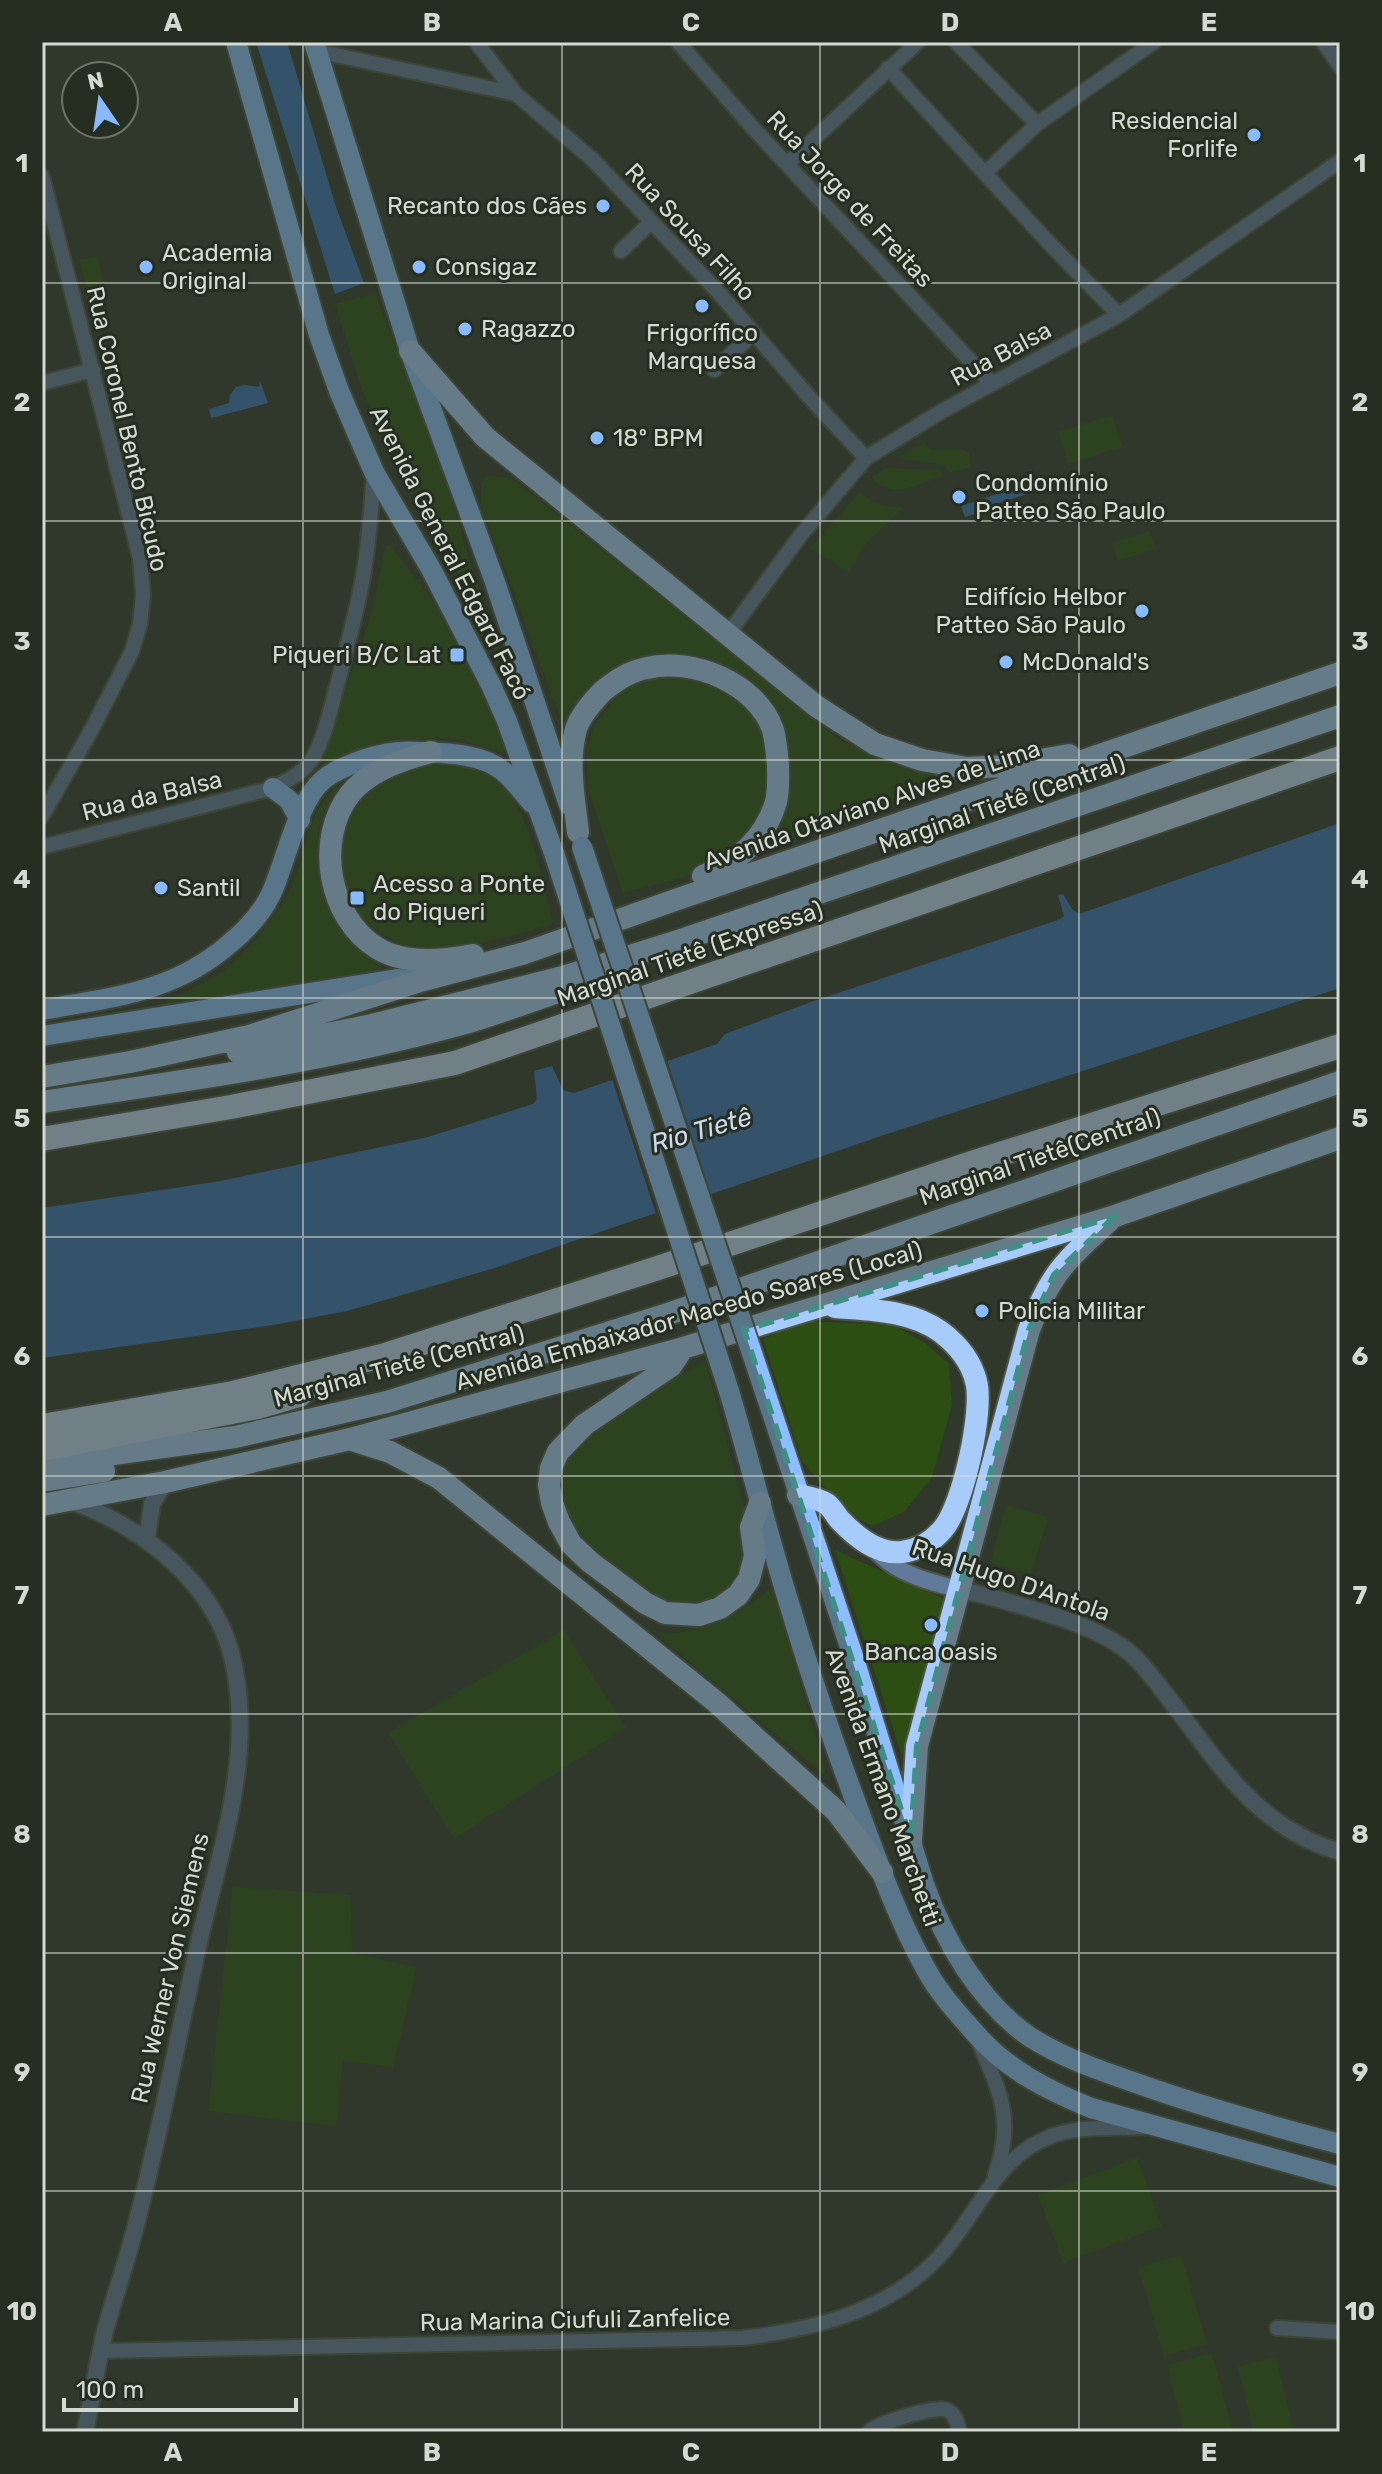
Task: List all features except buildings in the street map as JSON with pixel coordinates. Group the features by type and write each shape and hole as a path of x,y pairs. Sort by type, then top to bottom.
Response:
{"highway":[{"path":"410,351 485,437 816,706 875,744 922,760 967,768 1005,766 1088,752 1106,754"},
{"path":"580,840 572,784 576,730 585,711 601,693 631,672 664,665 687,666 738,686 764,713 772,729 777,751 779,790 763,834 727,867 691,881 678,899"},
{"name":"Avenida Otaviano Alves de Lima","path":"42,1077 249,1036 420,981 525,953 1340,673"},
{"name":"Marginal Tietê (Central)","path":"681,940 1340,716"},
{"path":"431,752 409,757 366,779 349,795 336,825 329,860 342,910 376,948 402,958 454,958 506,948 525,953"},
{"name":"Marginal Tietê (Expressa)","path":"42,1139 231,1107 455,1063 1340,758"},
{"path":"42,1102 299,1062 463,1024 641,962 681,940"},
{"path":"130,1062 145,1066 170,1066 329,1034 563,977 681,940"},
{"path":"42,1426 233,1393 486,1324 975,1162 1340,1046"},
{"name":"Marginal Tietê(Central)","path":"671,1313 1340,1082"},
{"name":"Avenida Embaixador Macedo Soares (Local)","path":"42,1505 165,1482 350,1439 683,1348 1115,1216 1340,1138"},
{"path":"911,1840 917,1746 1019,1361 1039,1303 1054,1275 1070,1256 1115,1216"},
{"path":"798,1495 826,1503 838,1518 873,1547 900,1552 919,1548 945,1527 966,1474 978,1410 976,1381 970,1366 953,1343 926,1323 884,1312 826,1306"},
{"name":"Marginal Tietê (Central)","path":"42,1464 235,1437 387,1402 671,1313"},
{"path":"683,1348 671,1366 584,1425 558,1452 551,1468 549,1485 559,1522 571,1544 590,1562 645,1603 665,1613 699,1615 720,1608 738,1595 749,1579 755,1556 751,1527 760,1503"},
{"path":"42,1449 258,1407 299,1395 329,1369"},
{"path":"42,1481 191,1452 235,1437"},
{"path":"350,1439 390,1452 439,1478 716,1702 836,1811 882,1872"}],"main road":[{"name":"Avenida General Edgard Facó","path":"236,42 319,335 339,391 374,472 431,569 507,721 555,856 729,1391"},
{"name":"Avenida General Edgard Facó","path":"315,47 410,351 495,582 761,1380"},
{"path":"42,1010 146,990 173,981 213,958 248,926 270,897 306,802 324,779 345,766 403,751 459,755 502,770 540,811"},
{"path":"273,788 289,800 300,820"},
{"name":"Avenida Otaviano Alves de Lima","path":"42,1036 397,979 420,981"},
{"name":"Avenida Ermano Marchetti","path":"761,1380 935,1914 958,1956 996,2007 1028,2035 1071,2061 1195,2105 1340,2144"},
{"name":"Avenida Ermano Marchetti","path":"729,1391 792,1614 842,1765 882,1872 928,1973 977,2036 1024,2076 1057,2094 1091,2108 1340,2177"}],"street":[{"name":"Rua Sousa Filho","path":"476,42 516,94 593,160 718,292 866,458"},
{"name":"Rua Jorge de Freitas","path":"678,42 753,128 992,384"},
{"path":"787,164 918,42"},
{"path":"956,42 1037,124"},
{"path":"985,173 1037,124 1154,42"},
{"path":"1323,42 1340,66"},
{"path":"315,47 516,94"},
{"path":"888,68 1119,315"},
{"name":"Rua Balsa","path":"728,634 800,536 866,458 942,411 1119,315 1340,161"},
{"name":"Rua Coronel Bento Bicudo","path":"42,176 140,558 143,595 140,624 132,651 42,816"},
{"path":"621,251 651,222"},
{"path":"714,370 754,333"},
{"path":"42,383 93,370"},
{"name":"Rua da Balsa","path":"42,847 273,788 306,766 315,755 333,700 362,582 370,532 374,472"},
{"path":"147,1539 152,1504 165,1482"},
{"name":"Rua Werner Von Siemens","path":"71,1501 108,1516 147,1539 178,1567 201,1594 221,1627 234,1663 242,1713 241,1743 226,1833 137,2222 101,2351 85,2432"},
{"name":"Rua Hugo D'Antola","path":"873,1547 882,1560 925,1579 1080,1624 1125,1648 1153,1679 1231,1781 1255,1805 1303,1837 1340,1852"},
{"name":"Rua Marina Ciufuli Zanfelice","path":"977,2036 997,2084 1004,2115 1003,2153 992,2183"},
{"name":"Rua Marina Ciufuli Zanfelice","path":"101,2351 743,2338 793,2332 868,2308 909,2283 938,2258 992,2183 1033,2144 1056,2134 1077,2130 1160,2125"},
{"path":"1277,2328 1340,2332"},
{"path":"869,2432 877,2425 938,2409 951,2412 960,2432"}],"highlighted area":[{"path":"1115,1216 1054,1275 1029,1330 917,1746 911,1840 744,1330"}],"green space":[{"path":"98,256 107,294 89,299 79,260"},
{"path":"375,293 442,465 469,559 502,654 502,663 459,575 428,525 385,442 362,390 335,304"},
{"path":"1112,415 1122,447 1068,464 1058,432"},
{"path":"923,443 933,450 962,449 969,453 970,467 950,473 945,465 897,458"},
{"path":"884,468 940,470 942,476 906,489 887,489 872,478"},
{"path":"490,476 511,478 819,725 847,744 906,767 951,779 769,847 766,844 785,812 788,790 764,730 736,673 714,661 690,654 665,654 640,659 596,683 579,701 568,723 563,725 481,506 481,483"},
{"path":"860,492 880,504 903,508 865,545 848,572 810,548"},
{"path":"1149,531 1156,549 1118,561 1112,543"},
{"path":"386,546 391,546 436,605 498,726 506,754 460,740 414,740 382,747 323,768 321,763 368,625"},
{"path":"685,677 728,693 755,717 765,735 769,754 770,775 766,796 749,834 725,858 698,872 623,893 588,788 587,750 593,728 621,690 653,679"},
{"path":"435,764 481,771 507,791 533,845 553,922 549,925 480,943 424,949 402,944 384,935 355,907 348,893 339,853 352,814 368,795 388,779"},
{"path":"336,786 338,788 325,810 319,834 317,858 321,883 329,906 342,928 359,946 379,960 382,974 158,1009 158,1005 224,971 268,924 292,886 319,809"},
{"path":"806,1321 893,1325 925,1343 949,1364 952,1405 932,1477 904,1512 872,1526 846,1512 802,1461 763,1339"},
{"path":"705,1361 744,1506 748,1533 745,1556 736,1579 721,1597 696,1606 669,1606 645,1593 569,1535 557,1505 559,1459 595,1420"},
{"path":"1006,1505 1048,1517 1031,1575 990,1563"},
{"path":"835,1550 944,1599 902,1756"},
{"path":"773,1587 827,1777 656,1634 691,1630 719,1622"},
{"path":"564,1630 626,1728 454,1839 388,1733"},
{"path":"233,1887 351,1895 352,1953 417,1967 393,2067 343,2061 336,2126 208,2111"},
{"path":"1137,2158 1162,2226 1063,2263 1038,2195"},
{"path":"1181,2255 1207,2344 1164,2356 1138,2267"},
{"path":"1212,2353 1233,2432 1184,2432 1167,2365"},
{"path":"1276,2357 1294,2432 1253,2432 1238,2366"}],"water":[{"path":"256,42 287,42 335,204 364,283 335,294"},
{"path":"260,381 268,403 211,418 209,409 229,403 236,387 259,387"},
{"path":"1024,485 1027,494 965,517 961,506"},
{"name":"Rio Tietê","path":"1340,823 1340,988 884,1135 495,1268 347,1311 273,1325 42,1358 42,1208 221,1181 428,1137 533,1104 537,1099 534,1071 552,1066 563,1090 574,1093 717,1044 725,1034 811,1002 1058,920 1064,916 1058,895 1063,894 1079,914"}],"pier":[{"path":"666,1057 712,1198 657,1217 611,1076"}],"place":[{"name":"Residencial Forlife","path":"1254,135"},
{"name":"Recanto dos Cães","path":"603,206"},
{"name":"Academia Original","path":"146,267"},
{"name":"Consigaz","path":"419,267"},
{"name":"Frigorífico Marquesa","path":"702,306"},
{"name":"Ragazzo","path":"465,329"},
{"name":"18º BPM","path":"597,438"},
{"name":"Condomínio Patteo São Paulo","path":"959,497"},
{"name":"Edifício Helbor Patteo São Paulo","path":"1142,611"},
{"name":"Piqueri B/C Lat","path":"457,655"},
{"name":"McDonald's","path":"1006,662"},
{"name":"Santil","path":"161,888"},
{"name":"Acesso a Ponte do Piqueri","path":"357,898"},
{"name":"Policia Militar","path":"982,1311"},
{"name":"Banca oasis","path":"931,1625"}]}
